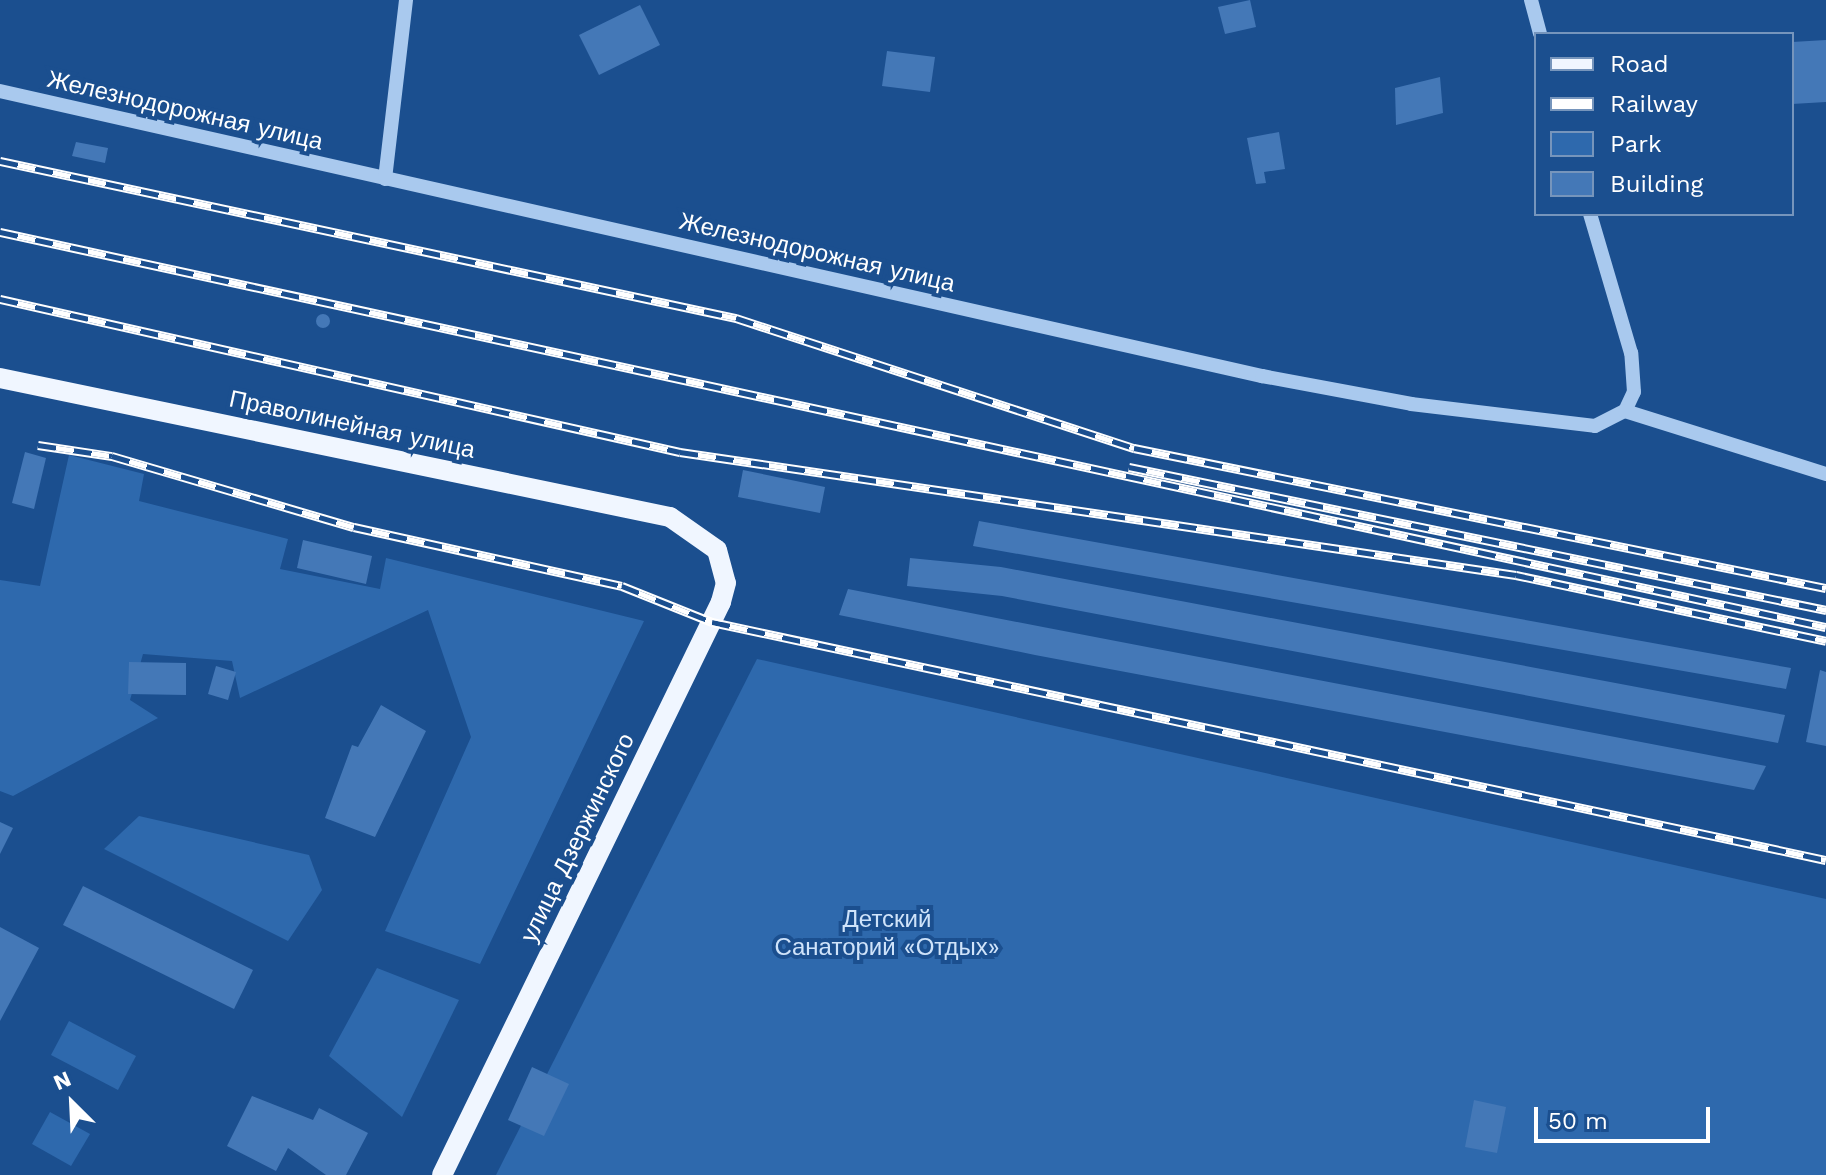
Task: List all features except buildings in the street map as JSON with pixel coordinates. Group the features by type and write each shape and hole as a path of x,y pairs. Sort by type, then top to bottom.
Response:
{"main road":[{"name":"Праволинейная улица","path":"0,378 692,526"},
{"name":"улица Дзержинского","path":"442,1175 721,602 722,563 692,526"}],"street":[{"path":"385,179 406,0"},
{"path":"1531,0 1539,32"},
{"name":"Железнодорожная улица","path":"0,91 385,179 1411,404 1595,426 1625,411"},
{"path":"1591,216 1631,353 1634,392 1625,411 1826,474"}],"green space":[{"path":"69,455 144,474 139,501 288,539 280,569 380,589 386,558 644,621 480,964 385,931 471,737 428,610 240,698 232,661 143,654 130,700 158,718 13,796 0,791 0,580 40,586"},
{"name":"Детский Санаторий «Отдых»","path":"757,659 1826,899 1826,1175 496,1175"},
{"path":"139,816 309,855 322,890 288,941 104,849"},
{"path":"377,968 459,1000 402,1117 329,1056"},
{"path":"69,1021 136,1056 118,1090 51,1055"},
{"path":"50,1112 90,1134 71,1166 32,1144"}],"railway":[{"path":"0,161 736,318 1134,448 1826,588"},
{"path":"0,232 1826,627"},
{"path":"0,299 680,452 1516,575 1826,641"},
{"path":"38,445 112,456 354,527 622,586 712,622 1826,860"},
{"path":"1129,467 1826,610"}]}
